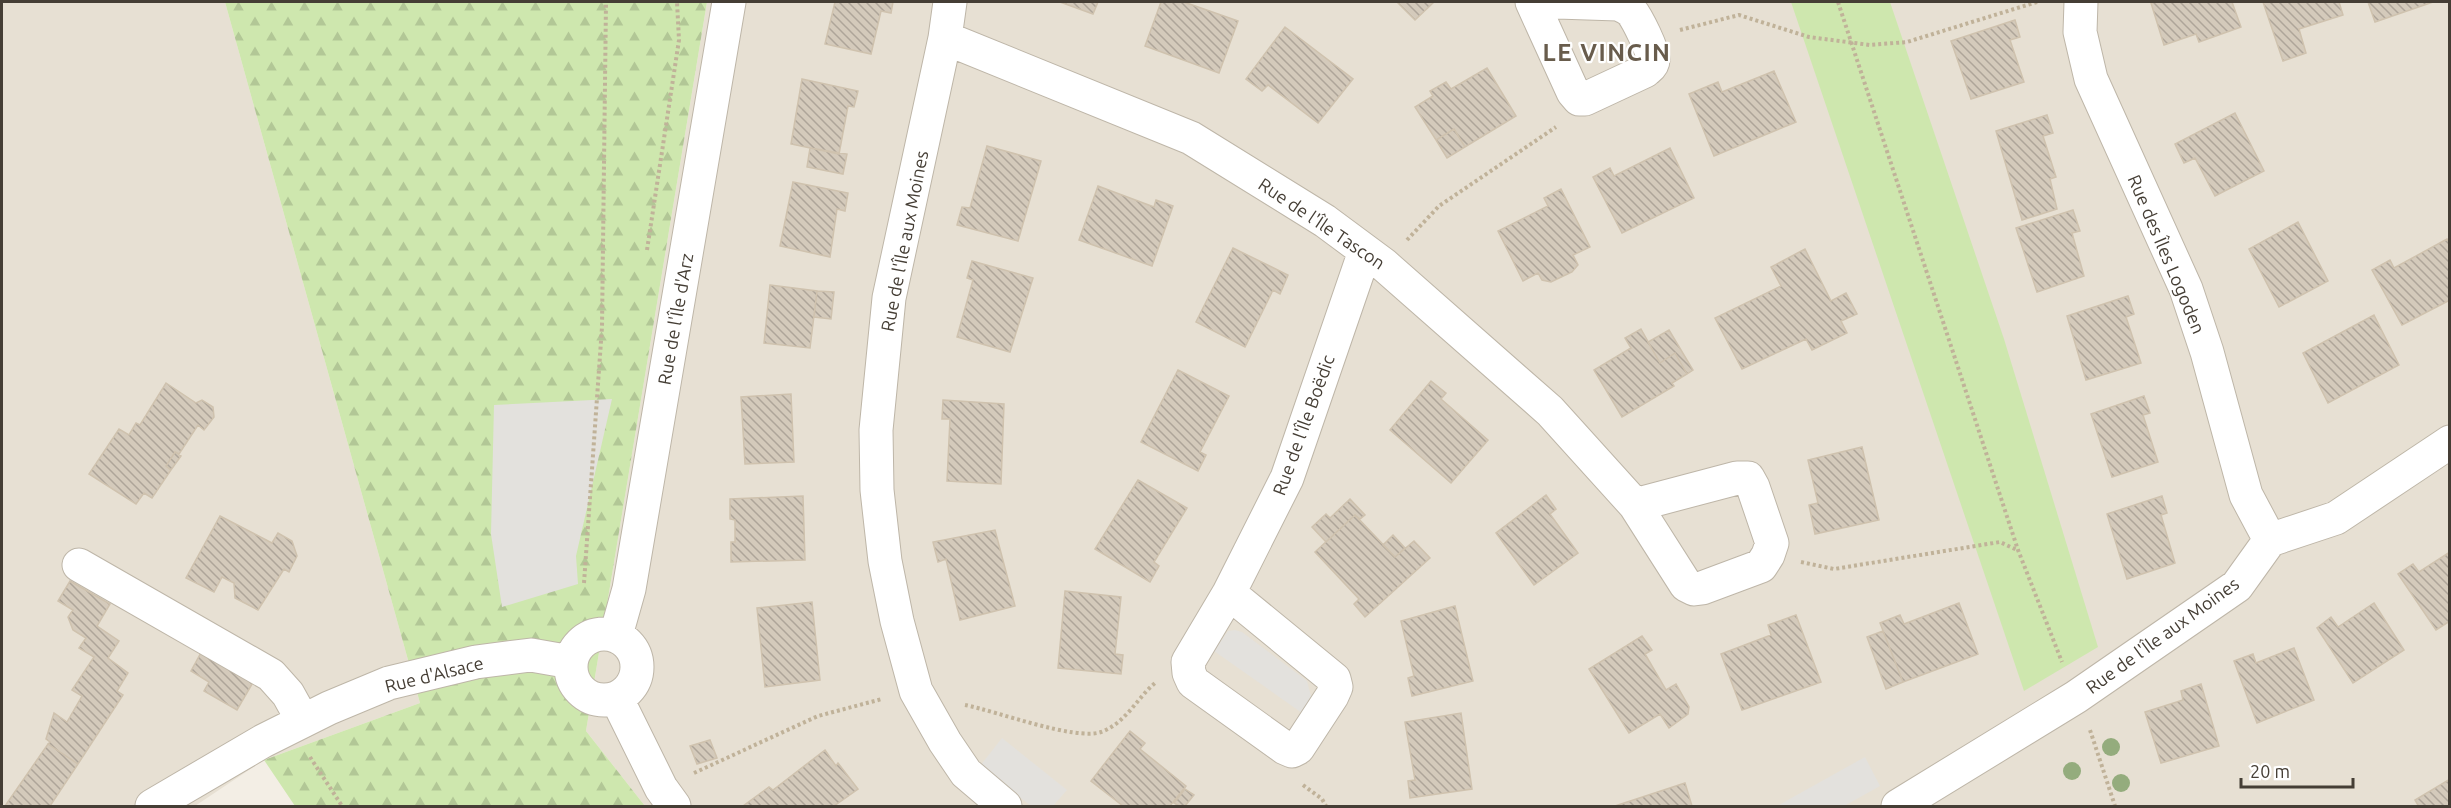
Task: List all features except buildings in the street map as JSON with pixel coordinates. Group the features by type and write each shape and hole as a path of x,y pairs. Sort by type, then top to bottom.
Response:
{"street":[{"name":"Rue de l'Île d'Arz","path":"616,636 631,577 729,2"},
{"name":"Rue de l'Île aux Moines","path":"950,2 945,38 889,298 876,430 877,490 885,561 897,621 916,691 966,773 1005,807"},
{"path":"1532,2 1579,99 1585,99 1645,71 1652,64 1653,57 1633,13 1618,4 1557,2"},
{"name":"Rue des Îles Logoden","path":"2081,2 2080,32 2091,79 2186,289 2207,352 2246,495 2271,540"},
{"name":"Rue de l'Île Tascon","path":"945,38 1191,138 1325,221 1374,257 1550,411 1635,505 1686,585 1694,589 1702,588 1761,566 1768,555"},
{"name":"Rue de l'Île Boëdic","path":"1189,673 1188,663 1229,593 1287,478 1374,257"},
{"path":"2271,540 2336,518 2450,442"},
{"path":"1635,505 1737,478 1748,478 1772,543 1768,555"},
{"name":"Rue de l'Île aux Moines","path":"1898,807 2076,697 2237,586 2271,540"},
{"path":"79,565 271,675 288,694 298,724"},
{"path":"1189,673 1193,682 1292,751 1298,748 1332,696 1336,687 1334,679 1328,672 1229,593"},
{"path":"597,634 616,636 632,647 639,667 633,686 617,699 599,701 583,694 572,680 571,662 580,644 597,634"},
{"name":"Rue d'Alsace","path":"152,807 263,741 389,683 476,662 531,655 571,662"},
{"path":"617,699 668,797"}],"path":[{"path":"584,583 602,327 606,2"},
{"path":"1838,2 2018,550 2095,742 2115,807"},
{"path":"1645,39 1739,15 1809,37 1870,45 1907,42 2037,2"},
{"path":"1374,257 1439,206 1565,122 1579,99"},
{"path":"1768,555 1834,569 2000,542 2018,550"},
{"path":"668,797 818,716 916,691 1072,734 1101,732 1128,714 1154,683 1189,673"},
{"path":"298,724 301,741 342,807"}],"shaded area":[{"path":"2,2 225,2 420,703 264,760 195,806 2,806"},
{"path":"707,2 2449,2 2449,806 645,806 586,731"},
{"path":"612,399 576,556 578,584 502,607 491,534 494,405"},
{"path":"1228,631 1242,632 1307,681 1311,696 1302,713 1214,651"},
{"path":"1002,738 1067,790 1053,806 1031,806 980,766"},
{"path":"1865,757 1880,786 1844,806 1777,806"}],"green space":[{"path":"225,2 707,2 586,731 645,806 295,806 264,760 420,703"},
{"path":"1791,2 1890,2 2004,339 2098,647 2024,691"}],"district":[{"name":"LE VINCIN","path":"1607,52"}]}
